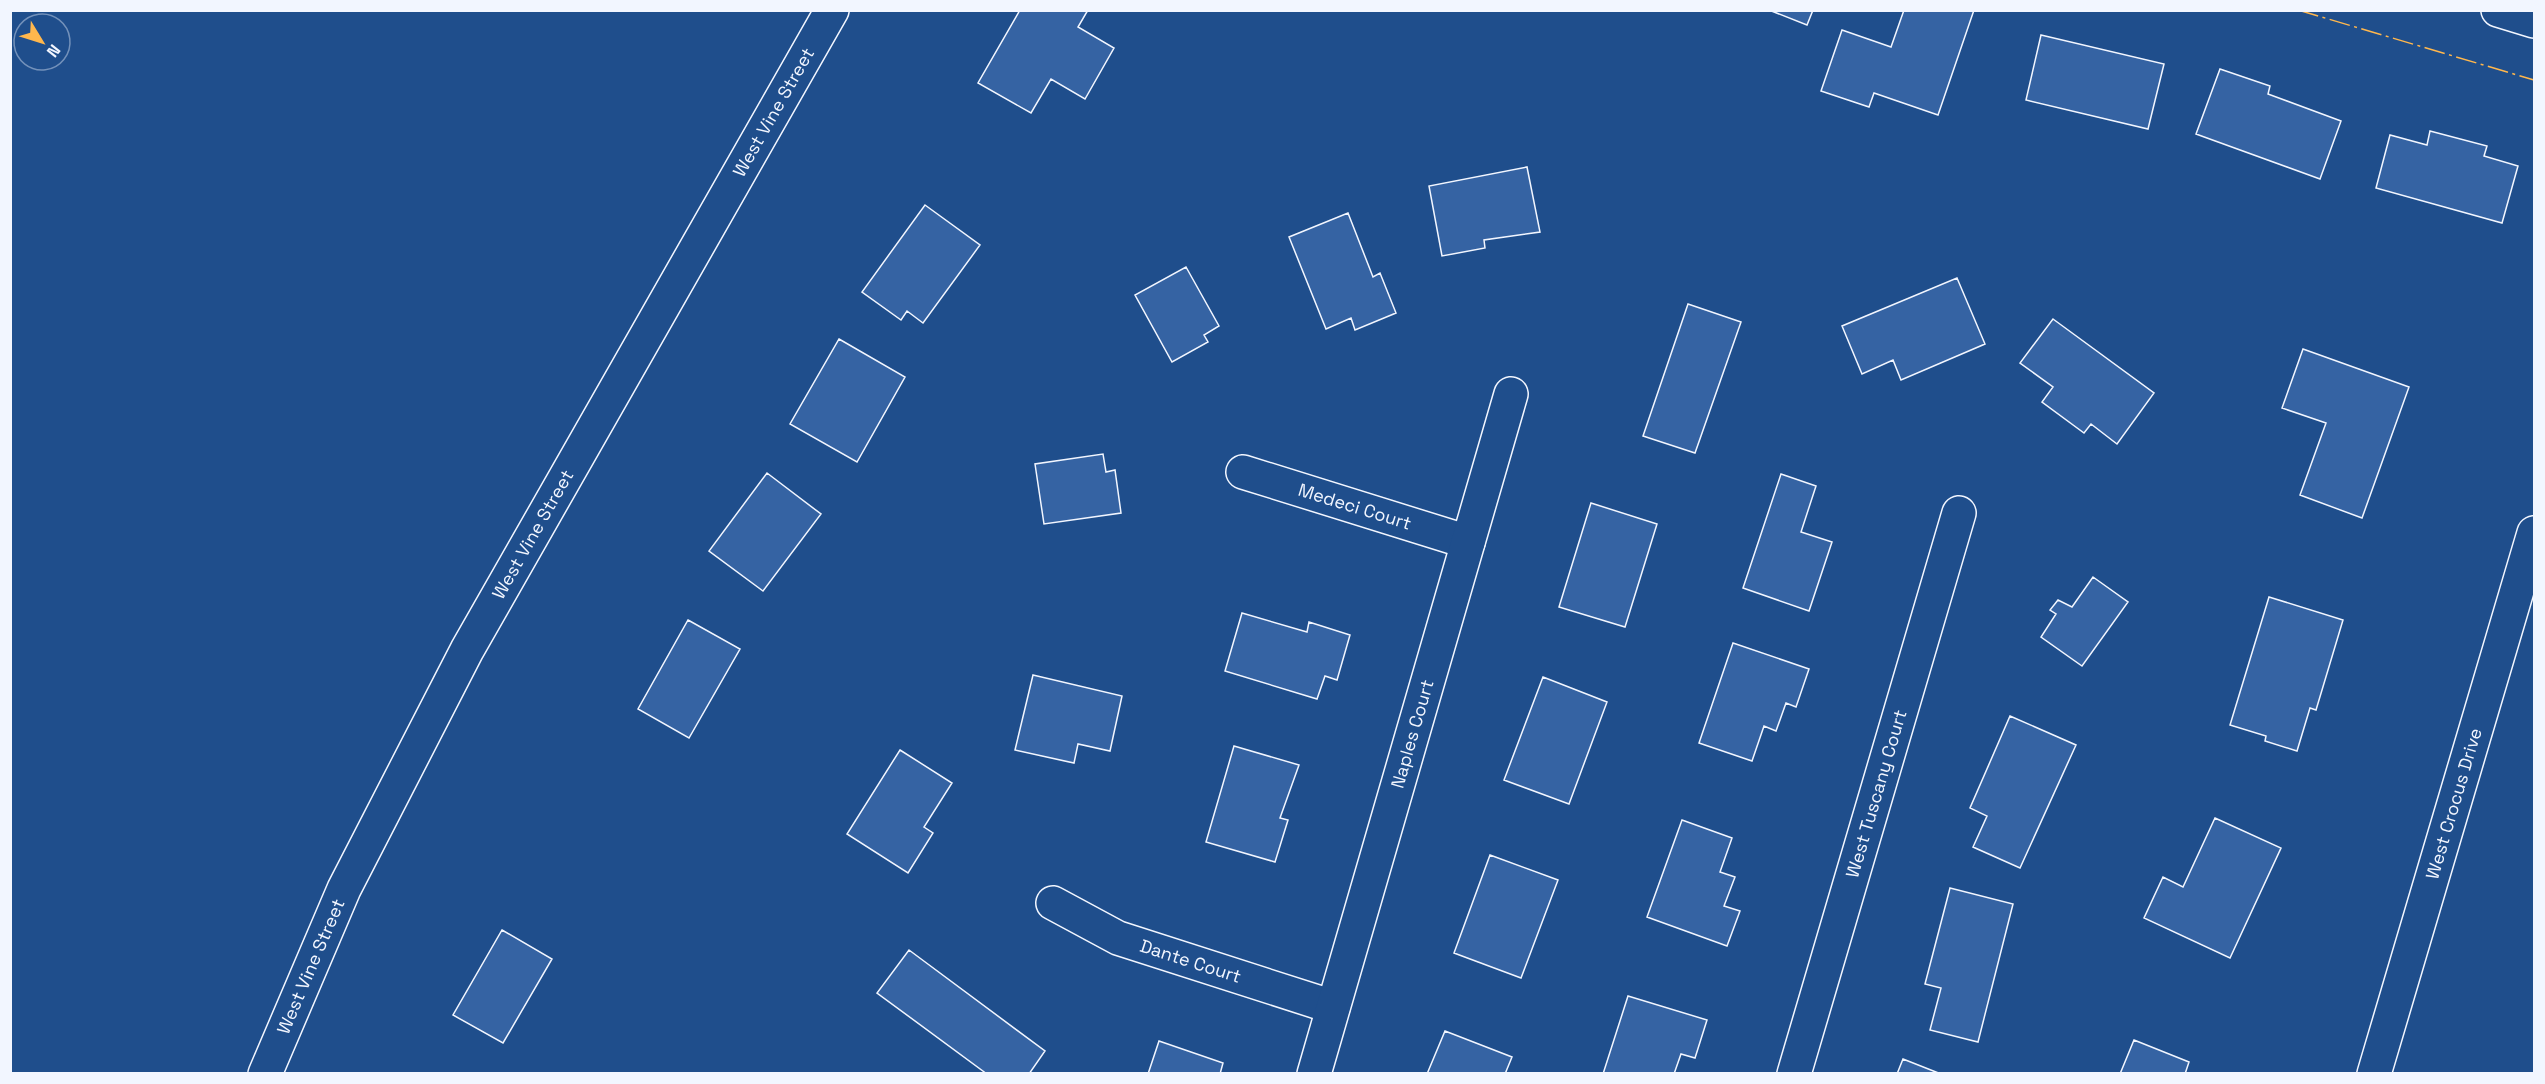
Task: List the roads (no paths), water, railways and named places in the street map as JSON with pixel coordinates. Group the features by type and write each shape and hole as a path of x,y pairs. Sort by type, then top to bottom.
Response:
{"street":[{"name":"West Vine Street","path":"265,1074 344,889 467,650 832,10"},
{"path":"2498,10 2535,21"},
{"name":"Naples Court","path":"1314,1074 1511,394"},
{"name":"Medeci Court","path":"1243,472 1468,542"},
{"name":"West Tuscany Court","path":"1794,1074 1959,513"},
{"name":"West Crocus Drive","path":"2374,1074 2535,533"},
{"name":"Dante Court","path":"1053,903 1118,938 1333,1008"}]}
